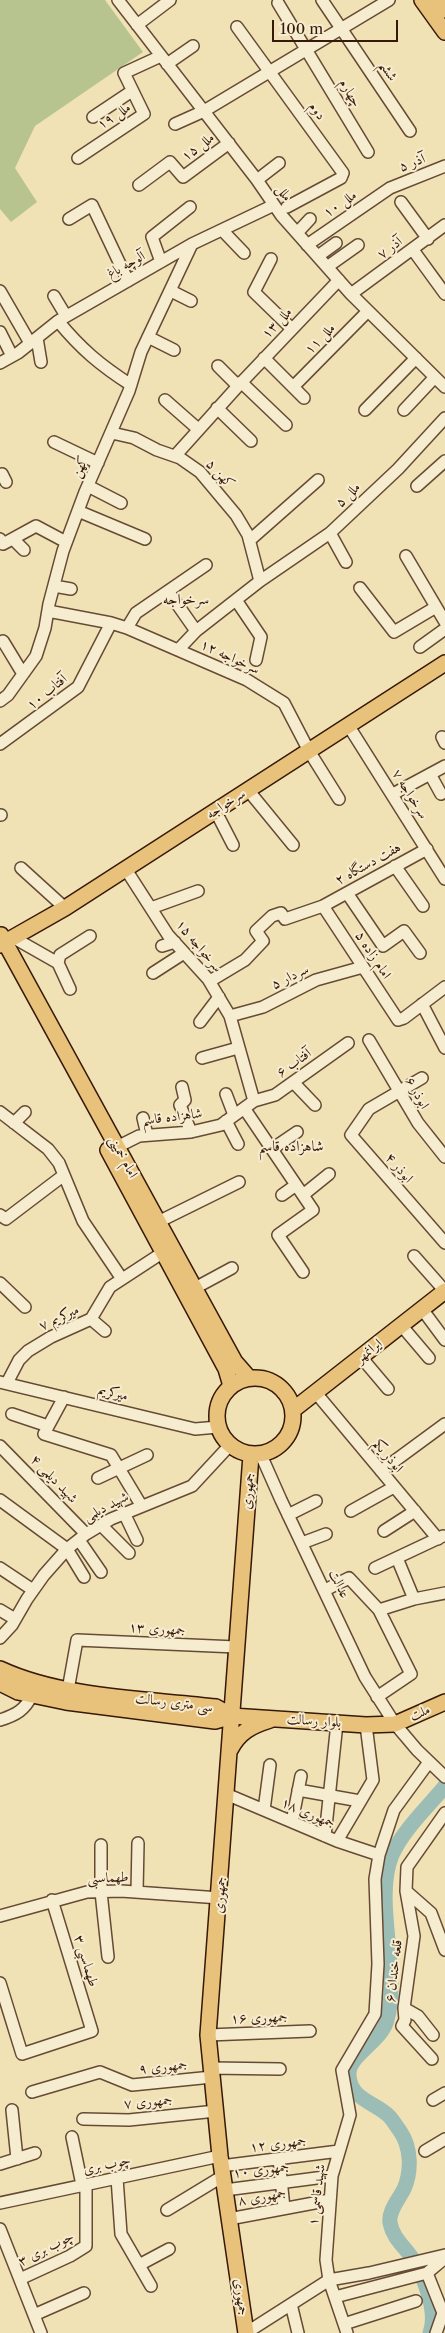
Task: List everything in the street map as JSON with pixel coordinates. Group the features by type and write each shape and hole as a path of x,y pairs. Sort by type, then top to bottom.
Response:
{"main road":[{"path":"422,0 445,32"},
{"path":"438,0 445,10"},
{"name":"سرخواجه","path":"4,941 65,908 445,663"},
{"name":"امام خمینی","path":"4,941 235,1362 249,1378"},
{"name":"امام خمینی","path":"4,941 162,1253 226,1369 231,1386"},
{"name":"ایرانمهر","path":"293,1410 445,1291"},
{"path":"249,1378 264,1379 278,1385 290,1401 293,1410 292,1425 286,1439 280,1446 256,1455 241,1452 230,1445 218,1427 217,1412 219,1402 231,1386 249,1378"},
{"name":"جمهوری","path":"246,2333 222,2172 208,2035 220,1898 236,1647 256,1455"},
{"name":"سی متری رسالت","path":"0,1669 24,1680 68,1690 216,1707 232,1716"},
{"name":"سی متری رسالت","path":"0,1683 18,1692 116,1709 215,1721 232,1716"},
{"name":"ملت","path":"395,1724 445,1702"},
{"name":"بلوار رسالت","path":"232,1716 366,1725 395,1724"},
{"path":"230,1751 236,1738 243,1732 273,1718"}],"street":[{"name":"ملل","path":"118,0 297,233 351,294 445,387"},
{"path":"137,25 170,0"},
{"name":"ششم","path":"322,0 410,131"},
{"path":"175,124 204,111 270,73 389,0"},
{"name":"چهارم","path":"278,3 368,152"},
{"name":"دوم","path":"238,27 343,173 341,178 287,208"},
{"path":"164,60 193,46"},
{"name":"ملل ۱۹","path":"78,158 144,114 124,73 164,60"},
{"path":"92,117 132,91"},
{"name":"ملل ۱۵","path":"139,185 170,162 184,177 229,143"},
{"path":"257,180 279,162"},
{"name":"آذر ۵","path":"390,188 445,166"},
{"name":"۱۰ ملل","path":"307,244 390,188"},
{"path":"401,202 428,239"},
{"name":"آلوچه باغ","path":"0,363 34,341 62,318 192,244 274,204"},
{"path":"68,219 92,205 128,281"},
{"path":"161,262 152,237 190,207"},
{"path":"297,233 310,219"},
{"name":"آذر ۷","path":"351,294 445,225"},
{"path":"222,230 244,253"},
{"path":"318,256 336,243"},
{"name":"کهن","path":"0,701 8,695 36,656 45,628 66,542 131,385 141,352 192,244"},
{"path":"327,267 358,245"},
{"path":"413,250 445,294"},
{"path":"271,258 254,292 292,329"},
{"name":"ملل ۱۳","path":"175,456 239,384 339,280"},
{"path":"0,291 34,341 41,362"},
{"path":"171,291 191,302"},
{"path":"54,296 62,318 82,349 107,370 131,385"},
{"name":"۱۱ ملل","path":"293,387 368,311"},
{"path":"0,332 12,356"},
{"path":"148,337 174,350"},
{"path":"264,358 304,398"},
{"path":"365,410 416,358"},
{"path":"218,366 286,425"},
{"path":"404,410 435,377"},
{"path":"164,400 198,429"},
{"path":"217,408 251,441"},
{"name":"ملل ۵","path":"178,650 196,631 260,581 330,533 398,469 445,418"},
{"name":"۵ کهن","path":"112,432 134,438 175,456 200,472 236,515 250,540 260,581"},
{"path":"54,442 98,463"},
{"path":"417,486 445,461"},
{"path":"250,540 318,480"},
{"path":"88,486 120,503"},
{"path":"78,512 145,539"},
{"path":"0,539 3,544 36,526 66,542"},
{"path":"330,533 346,562"},
{"path":"13,540 24,550"},
{"path":"406,556 445,622"},
{"path":"127,628 136,613 206,565"},
{"path":"54,586 71,590"},
{"path":"360,588 394,632 436,607"},
{"path":"168,591 196,631"},
{"path":"236,600 261,637 256,660"},
{"name":"۱۲ سرخواجه","path":"48,610 127,628 247,680 284,703 309,751 339,798"},
{"name":"۱۰ آفتاب","path":"0,744 78,687 111,623"},
{"path":"420,647 445,629"},
{"path":"3,641 23,674"},
{"name":"سرخواجه ۷","path":"348,725 445,879"},
{"path":"393,794 445,766"},
{"path":"430,774 441,794"},
{"path":"248,790 292,845"},
{"path":"215,810 233,844"},
{"name":"هفت دستگاه ۲","path":"210,982 245,960 263,941 256,931 272,916 281,913 285,919 323,906 426,849"},
{"path":"395,866 423,906"},
{"path":"21,868 65,908"},
{"name":"سرخواجه ۱۵","path":"125,868 175,942 210,982 230,1016 254,1101"},
{"path":"151,908 198,891"},
{"path":"347,893 383,946 404,931 420,953"},
{"name":"۵ امام زاده","path":"323,906 398,1020 404,1018 422,1004"},
{"path":"70,989 58,964 60,955 90,936"},
{"path":"4,941 58,964"},
{"path":"162,946 175,942"},
{"path":"153,973 184,953"},
{"name":"۵ سردار","path":"230,1016 263,1007 316,980 363,966"},
{"path":"445,987 422,1004 445,1048"},
{"path":"200,1022 219,997"},
{"name":"ابوذر ۶","path":"369,1040 418,1123 445,1157"},
{"name":"آفتاب ۶","path":"254,1101 276,1095 348,1043"},
{"path":"202,1058 238,1048"},
{"path":"400,1092 422,1078"},
{"path":"293,1082 315,1105"},
{"path":"182,1087 185,1100 180,1105 192,1132"},
{"name":"ابوذر ۴","path":"400,1092 369,1109 351,1135 445,1243"},
{"path":"226,1094 230,1118 238,1144"},
{"name":"شاهزاده قاسم","path":"117,1147 139,1136 192,1132 221,1125 254,1101"},
{"path":"244,1108 313,1210 278,1235 303,1272"},
{"path":"0,1112 39,1142 59,1163 83,1222 122,1279"},
{"path":"14,1123 25,1112"},
{"path":"143,1118 147,1135"},
{"path":"272,1149 297,1132"},
{"path":"303,1195 329,1174"},
{"path":"0,1215 6,1219 64,1175"},
{"path":"158,1222 239,1182"},
{"path":"282,1195 296,1185"},
{"name":"۷ میرکریم","path":"3,1382 28,1351 51,1337 91,1319 110,1287 162,1253"},
{"path":"414,1256 445,1291"},
{"path":"195,1288 232,1268"},
{"path":"0,1283 25,1307"},
{"path":"422,1309 445,1340"},
{"path":"91,1319 105,1331"},
{"path":"401,1325 429,1358"},
{"path":"361,1357 388,1389"},
{"name":"میرکریم","path":"3,1382 195,1429 218,1427"},
{"name":"ابوذر یکم","path":"316,1393 394,1487 441,1537"},
{"path":"46,1430 64,1396"},
{"path":"12,1414 46,1430 111,1455 142,1506"},
{"path":"381,1471 445,1424"},
{"name":"شهید دیلمی","path":"0,1638 15,1620 33,1590 67,1549 101,1525 124,1513 192,1486 230,1445"},
{"name":"۴ شهید دیلمی","path":"0,1446 83,1537 101,1572"},
{"path":"98,1478 147,1455"},
{"name":"عدالت","path":"256,1455 302,1543 365,1677 395,1724 444,1776"},
{"path":"352,1511 394,1487"},
{"path":"0,1500 67,1549 84,1577"},
{"path":"288,1515 316,1501"},
{"path":"384,1531 415,1511"},
{"path":"124,1513 137,1540"},
{"path":"101,1525 129,1553"},
{"path":"302,1543 326,1534"},
{"path":"375,1568 441,1537"},
{"path":"397,1558 414,1599"},
{"path":"0,1568 33,1590"},
{"path":"325,1590 349,1578 379,1610 411,1674 377,1697"},
{"path":"379,1610 443,1589"},
{"path":"0,1610 15,1620"},
{"name":"۱۳ جمهوری","path":"68,1690 77,1640 236,1647"},
{"path":"0,1720 17,1715 28,1705 32,1695"},
{"path":"325,1836 337,1723"},
{"path":"337,1841 373,1780 366,1725"},
{"path":"379,1855 394,1810 429,1762"},
{"path":"264,1810 270,1765"},
{"path":"292,1822 301,1776"},
{"path":"298,1790 360,1801"},
{"name":"جمهوری ۱۸","path":"226,1794 337,1841 379,1855"},
{"name":"۶ قلعه خندان","path":"432,2059 402,2026 405,2020 404,2008 414,1936 406,1891 406,1867 444,1815"},
{"path":"137,1892 138,1843"},
{"path":"101,1845 101,1892 108,1957"},
{"name":"۱ شهید قاسمی","path":"346,2329 329,2280 326,2260 330,2200 332,2176 350,2115 342,2070 376,2014 378,1964 375,1879 379,1855"},
{"path":"406,1891 431,1913 445,1950"},
{"name":"طهماسبی","path":"0,1916 52,1900 88,1892 137,1892 220,1898"},
{"name":"۳ طهماسبی","path":"0,1983 22,2054 92,2031 52,1900"},
{"path":"404,2008 418,2016 433,2035"},
{"name":"۱۶ جمهوری","path":"208,2035 310,2031"},
{"name":"۹ جمهوری","path":"32,2092 100,2072 132,2085 212,2072 280,2070"},
{"path":"433,2100 445,2093"},
{"path":"12,2110 18,2158"},
{"name":"۷ جمهوری","path":"83,2119 129,2120 216,2111"},
{"path":"72,2137 84,2185"},
{"path":"425,2151 445,2139"},
{"name":"۱۲ جمهوری","path":"222,2172 279,2159 339,2151"},
{"path":"0,2164 35,2153"},
{"path":"279,2159 284,2208"},
{"path":"167,2210 222,2172"},
{"name":"چوب بری","path":"0,2202 117,2178 222,2172"},
{"name":"۱۰ جمهوری","path":"222,2172 281,2183 332,2176"},
{"path":"117,2178 121,2234 151,2286"},
{"name":"۳ چوب بری","path":"20,2279 70,2256 86,2246 84,2185"},
{"name":"۸ جمهوری","path":"229,2218 330,2200"},
{"path":"0,2229 41,2333"},
{"path":"139,2265 169,2249"},
{"path":"246,2333 329,2280 369,2273 424,2258 445,2256"},
{"path":"335,2297 427,2273 445,2256"},
{"path":"427,2273 442,2322"},
{"path":"34,2315 84,2293"},
{"path":"346,2329 416,2302"},
{"path":"291,2304 298,2333"}],"green space":[{"path":"0,0 105,0 143,52 35,126 15,168 37,202 11,222 0,209"}],"waterway":[{"path":"430,2333 432,2325 431,2305 425,2285 412,2258 399,2242 390,2223 392,2210 407,2182 409,2159 404,2137 389,2116 358,2095 353,2089 349,2074 350,2067 354,2061 379,2035 387,2020 391,1980 385,1893 387,1873 392,1855 409,1828 445,1786"}],"district":[{"name":"سرخواجه","path":"186,600"},
{"name":"شاهزاده قاسم","path":"291,1147"}]}
